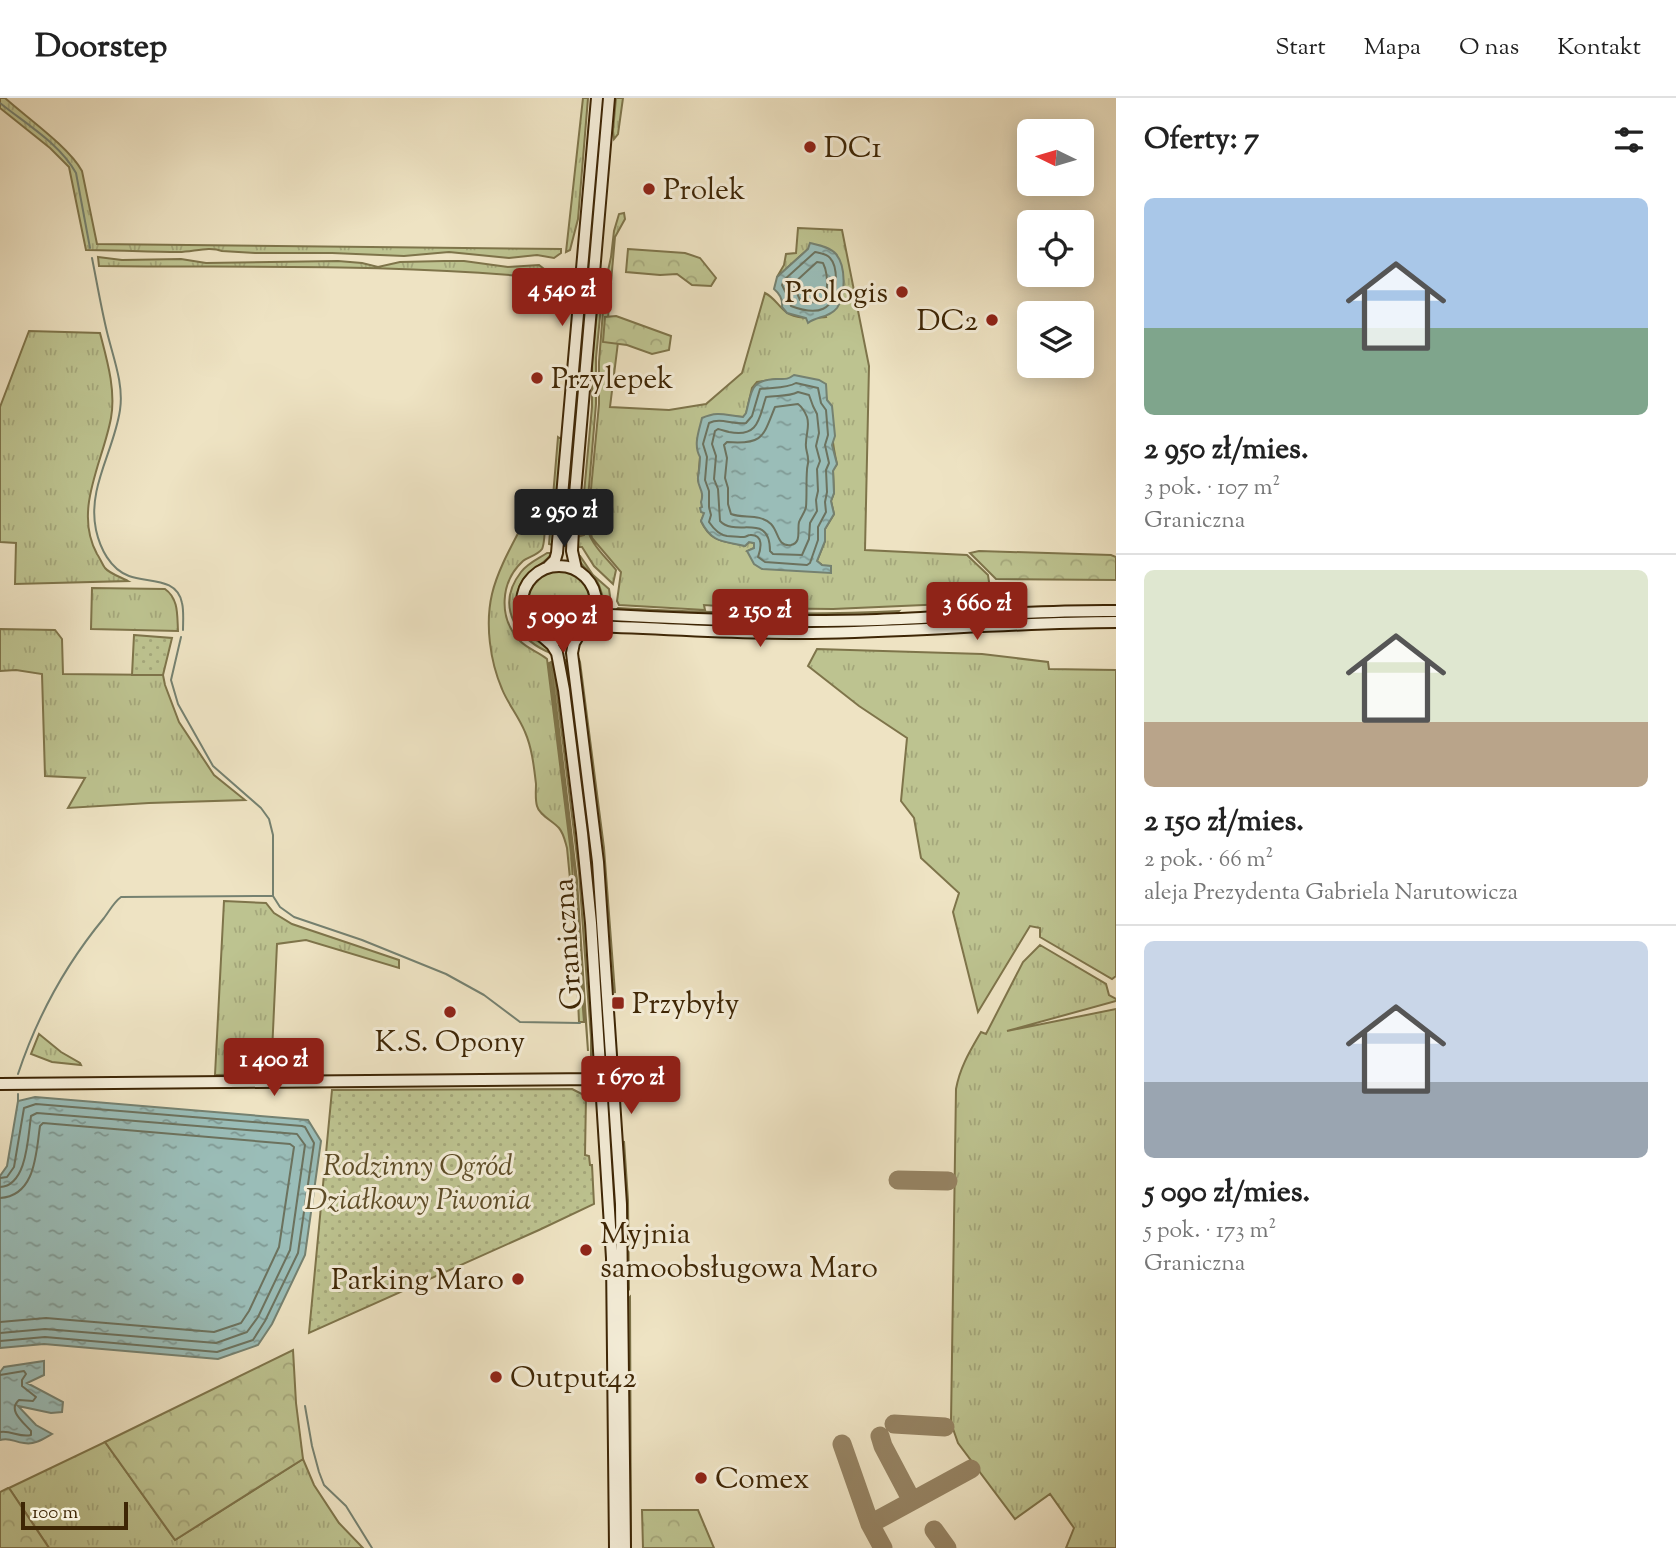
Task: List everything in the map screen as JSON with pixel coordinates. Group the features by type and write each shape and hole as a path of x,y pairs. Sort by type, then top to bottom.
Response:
{"main road":[{"path":"548,567 562,565 576,569 591,584 596,597 594,616 584,630 571,638 562,640 543,637 534,631 526,621 522,596 528,583 555,560 557,553 597,98"},
{"path":"576,569 572,551 575,506 610,98"},
{"path":"596,608 608,615 694,620 788,621 1116,611"},
{"path":"584,630 810,633 1021,623 1116,622"},
{"name":"Graniczna","path":"584,630 572,653 598,862 621,1204 625,1548"},
{"name":"Graniczna","path":"543,637 552,645 558,656 588,891 613,1288 615,1548"},
{"path":"0,1084 600,1079"}],"green space":[{"path":"0,98 5,98 57,142 82,171 97,244 561,249 561,253 554,258 537,255 509,258 449,252 404,256 255,253 212,249 179,252 86,250 69,167 0,108"},
{"path":"583,98 588,98 578,219 570,250 566,252"},
{"path":"601,98 605,98 590,276 586,276"},
{"path":"616,98 623,98 618,134 614,139 613,131"},
{"path":"624,213 625,219 615,237 611,282 606,280 614,231 619,214"},
{"path":"798,228 842,230 869,366 865,550 967,555 988,575 992,602 833,609 704,605 705,610 619,605 617,601 621,572 592,538 588,521 599,404 599,362 605,285 611,284 608,318 621,318 610,407 669,410 706,404 742,373 765,293 790,315 805,318 826,317 808,249 777,277 784,265 786,254 796,253","holes":["787,380 825,392 827,401 837,464 833,470 834,493 831,501 834,514 825,529 825,541 817,561 822,565 748,551 754,548 754,543 749,542 745,546 719,540 710,534 701,521 704,515 698,480 700,457 732,416 743,417 746,414 752,388 757,382"]},
{"path":"628,249 685,253 700,258 716,278 711,286 692,285 677,274 626,272"},
{"path":"98,257 122,260 181,259 206,263 338,261 378,267 400,262 464,261 508,267 539,265 544,269 542,278 376,268 99,266"},
{"path":"586,284 590,284 566,546 562,546"},
{"path":"599,285 603,286 586,522 593,542 616,570 613,584 594,566 582,547 576,547 577,537 584,535 582,515"},
{"path":"616,316 671,336 669,350 652,354 627,345 603,342 605,317"},
{"path":"29,331 100,333 110,375 112,407 92,486 88,520 90,537 104,566 128,581 15,584 16,543 0,542 0,407"},
{"path":"558,437 563,440 553,545 549,544"},
{"path":"527,516 545,516 543,546 515,570 506,589 505,611 513,632 520,641 547,659 571,853 584,1022 579,1022 575,931 567,848 561,830 540,812 537,806 529,744 523,726 502,689 494,667 490,642 490,606 495,584"},
{"path":"979,551 1111,555 1116,557 1116,580 996,579 970,553"},
{"path":"547,553 552,553 527,574 520,585 516,609 526,631 553,654 529,641 520,632 510,610 513,585 521,572"},
{"path":"576,555 580,556 593,575 609,589 608,608 597,581"},
{"path":"559,571 582,580 591,603 582,626 559,635 536,626 527,603 536,580"},
{"path":"92,588 165,589 175,602 178,631 91,629"},
{"path":"618,608 758,613 899,611 896,614 772,617 615,611"},
{"path":"1060,616 804,629 612,622 801,626"},
{"path":"0,629 55,630 62,639 63,674 163,675 179,722 214,775 245,800 68,808 85,778 45,776 42,674 16,670 0,671"},
{"path":"134,635 172,638 163,675 132,675"},
{"path":"817,649 982,654 1048,662 1049,669 1116,670 1116,976 1112,979 1040,937 1040,928 1030,926 978,1012 953,912 959,893 921,858 914,818 901,801 907,738 859,706 808,666"},
{"path":"577,658 580,662 604,848 615,993 600,841"},
{"path":"565,660 569,660 592,844 608,1062 604,1062 584,810"},
{"path":"551,662 577,880 588,1051 575,874"},
{"path":"553,662 584,893 595,1063 591,1063 579,873"},
{"path":"224,901 266,903 274,913 292,924 399,960 399,968 306,940 277,944 271,1074 215,1075"},
{"path":"1040,945 1106,984 1109,995 1116,999 1007,1031 1116,1009 1116,1548 1066,1548 1074,1528 1050,1494 1015,1519 958,1443 951,1423 956,1089 963,1066 981,1032 986,1034 1023,962"},
{"path":"39,1034 81,1065 52,1062 31,1054"},
{"path":"605,1067 608,1067 616,1195 618,1278"},
{"name":"Rodzinny Ogród Działkowy Piwonia","path":"572,1089 586,1096 585,1155 589,1156 592,1165 594,1204 309,1333 332,1090"},
{"path":"624,1141 628,1200 629,1288 622,1146"},
{"path":"630,1297 631,1548 629,1548 627,1300"},
{"path":"293,1350 303,1459 175,1540 105,1442"},
{"path":"105,1442 175,1540 303,1459 314,1485 339,1523 363,1548 49,1548 9,1488"},
{"path":"9,1488 49,1548 0,1548 0,1492"},
{"path":"642,1510 698,1510 714,1548 643,1548"}],"water":[{"path":"810,243 836,254 842,266 844,281 837,308 830,314 808,323 806,318 787,313 782,307 781,297 774,289 777,277 808,249"},
{"path":"794,375 826,384 827,400 832,406 835,436 832,445 837,464 833,471 834,493 831,501 834,514 825,529 825,541 817,561 831,566 831,573 762,569 754,564 747,551 754,548 754,543 749,542 745,546 714,538 701,521 704,513 700,508 702,495 698,481 700,457 697,443 702,418 718,414 743,417 751,392 757,384"},
{"path":"35,1097 308,1120 321,1141 305,1255 272,1324 258,1345 218,1359 44,1344 0,1348 0,1176 7,1166 18,1101"},
{"path":"44,1361 44,1375 27,1383 63,1402 62,1412 51,1413 18,1406 36,1425 52,1434 32,1443 0,1440 0,1372 4,1367"}],"waterway":[{"path":"0,103 61,152 76,173 90,248"},
{"path":"92,258 121,400 117,425 95,499 96,530 103,551 122,573 161,582 174,589 182,603 183,630"},
{"path":"181,637 171,680 178,704 213,766 261,808 269,819 273,835 273,896 280,907 294,917 362,940 446,974 484,995 520,1022 580,1023"},
{"path":"18,1074 34,1032 65,973 121,897 272,896"},
{"path":"18,1094 18,1101"},
{"path":"305,1406 312,1446 324,1485 346,1506 372,1548"}],"taxiway":[{"path":"898,1180 948,1181"},
{"path":"894,1424 945,1427"},
{"path":"880,1436 912,1501"},
{"path":"842,1444 870,1524 883,1548"},
{"path":"870,1524 971,1469"},
{"path":"934,1530 947,1548"}],"place":[{"name":"DC1","path":"810,147"},
{"name":"Prolek","path":"649,189"},
{"name":"Prologis","path":"902,292"},
{"name":"DC2","path":"992,320"},
{"name":"Przylepek","path":"537,378"},
{"name":"Przybyły","path":"618,1003"},
{"name":"K.S. Opony","path":"450,1012"},
{"name":"Myjnia samoobsługowa Maro","path":"586,1250"},
{"name":"Parking Maro","path":"518,1279"},
{"name":"Output42","path":"496,1377"},
{"name":"Comex","path":"701,1478"}]}
